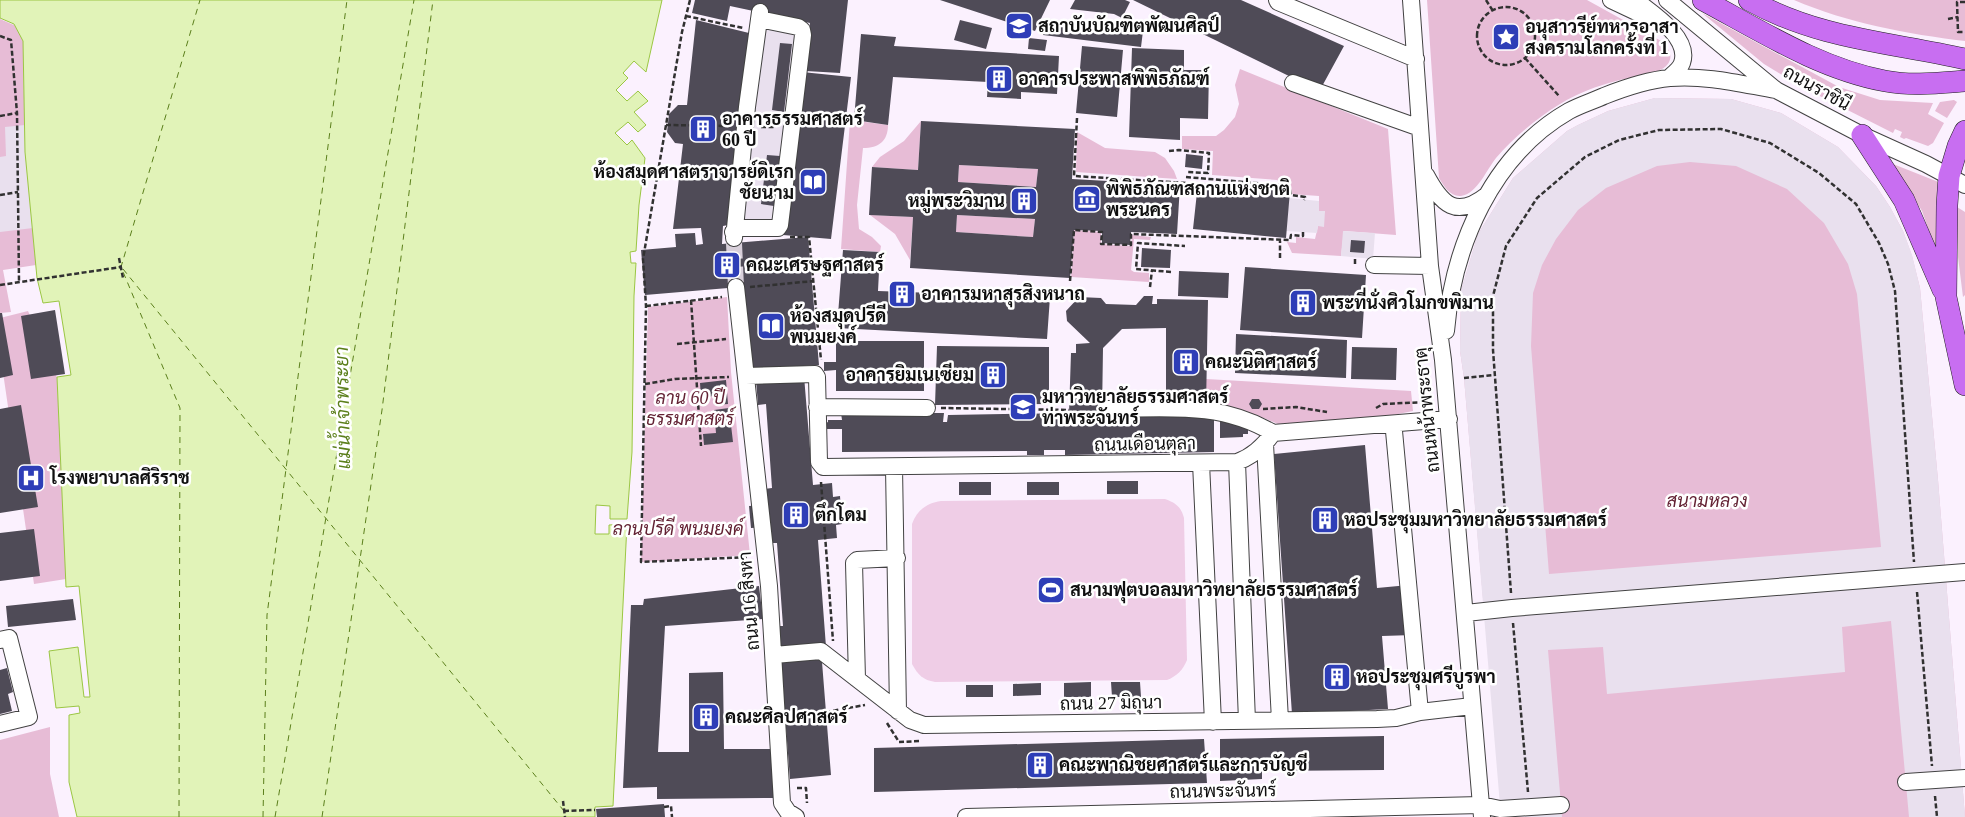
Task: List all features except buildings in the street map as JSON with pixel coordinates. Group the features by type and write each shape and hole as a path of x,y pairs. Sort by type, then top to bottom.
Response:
{"main road":[{"path":"1704,0 1829,66 1885,81 1926,84 1965,81"},
{"path":"1750,0 1799,23 1852,39 1965,59"},
{"path":"1862,136 1904,200 1946,297 1965,377 1965,385"},
{"path":"1946,297 1947,205 1957,180 1961,139"}],"street":[{"path":"1277,0 1416,60"},
{"name":"ถนนหน้าพระธาตุ","path":"1411,0 1430,266 1449,420 1482,811"},
{"path":"1611,0 1666,25"},
{"path":"1635,0 1666,25 1679,41 1683,56 1679,68 1669,78"},
{"name":"ถนนราชินี","path":"1666,0 1776,90 1862,136 1957,180"},
{"path":"757,21 802,30 792,127 778,228 740,228 734,238 757,21"},
{"path":"1443,360 1447,313 1453,279 1472,225 1487,195 1518,153 1537,134 1577,107 1621,90 1669,78 1708,78 1776,90"},
{"path":"1293,83 1420,128"},
{"path":"1424,170 1439,197 1456,208 1464,208 1476,204 1487,195"},
{"path":"1374,265 1430,266"},
{"name":"ถนน 16 สิงหา","path":"734,290 746,376 766,556 774,655 782,803 788,812 796,817"},
{"path":"746,376 815,374 817,377 817,407 824,466"},
{"path":"817,407 927,408"},
{"path":"1106,409 1195,408 1246,419 1269,439 1280,720"},
{"path":"1269,439 1449,420"},
{"path":"1394,431 1420,712"},
{"name":"ถนนเดือนตุลา","path":"824,466 894,467 1237,462 1245,459 1269,439"},
{"path":"1237,462 1247,721"},
{"path":"1201,463 1213,722"},
{"path":"894,467 897,558 898,711"},
{"path":"857,679 854,563 857,560 897,558"},
{"path":"1466,614 1512,608 1965,572"},
{"path":"0,640 9,638 29,717 0,724"},
{"name":"ถนน 27 มิถุนา","path":"774,655 821,651 910,720 924,725 1377,719 1396,718 1420,712 1472,706"},
{"path":"1906,782 1965,778"},
{"name":"ถนนพระจันทร์","path":"966,817 1482,811 1561,805"}],"path":[{"path":"690,0 643,259 646,306 641,562 766,556"},
{"path":"1486,0 1493,11"},
{"path":"1965,2 1956,2 1958,32 1965,32"},
{"path":"1507,7 1518,9 1530,18 1534,28 1536,38 1530,53 1514,65 1504,66 1492,62 1484,56 1479,47 1478,30 1482,21 1493,11 1507,7"},
{"path":"686,16 757,21"},
{"path":"1948,19 1958,17"},
{"path":"0,36 11,40 17,113 19,281"},
{"path":"1525,58 1559,96"},
{"path":"0,116 17,113"},
{"path":"1076,118 1074,176 1187,183"},
{"path":"666,125 731,126"},
{"path":"758,127 792,127"},
{"path":"1529,807 1495,375 1493,296 1506,246 1537,198 1585,157 1619,140 1659,130 1721,129 1770,144 1819,173 1856,204 1879,243 1888,264 1895,292 1915,577 1937,817"},
{"path":"1169,151 1209,153 1208,179"},
{"path":"1186,172 1208,172"},
{"path":"1186,177 1279,185 1290,190 1291,195 1304,197 1304,200"},
{"path":"0,195 18,192"},
{"path":"779,226 782,237 809,238 822,367 815,374"},
{"path":"1070,281 1074,230 1102,232 1101,244 1130,246 1131,234 1290,240 1291,235 1303,236 1303,232"},
{"path":"1153,244 1154,235"},
{"path":"1280,240 1280,258"},
{"path":"1171,272 1136,269 1138,243 1185,246"},
{"path":"1355,257 1355,264"},
{"path":"119,258 123,278"},
{"path":"0,285 121,267"},
{"path":"1150,286 1152,270"},
{"path":"646,306 691,300 734,290 814,281"},
{"path":"691,300 701,446"},
{"path":"677,344 731,339"},
{"path":"1464,378 1495,375"},
{"path":"645,384 675,379 746,376"},
{"path":"1369,413 1383,404 1426,402"},
{"path":"1260,409 1296,407 1332,412"},
{"path":"927,408 1069,410"},
{"path":"824,466 834,648 828,658"},
{"path":"563,801 565,817"},
{"path":"664,807 671,806 672,817"},
{"path":"564,811 595,810"}],"green space":[{"path":"1427,0 1587,0 1663,42 1669,50 1670,59 1667,65 1657,71 1595,88 1574,96 1551,109 1526,128 1503,150 1472,191 1457,196 1448,190 1439,178"},
{"path":"1794,0 1965,0 1965,41 1921,35 1857,21"},
{"path":"1702,13 1839,87 1880,100 1933,103 1928,114 1944,123 1933,143 1928,146 1906,138 1904,139 1900,137 1902,132 1895,129 1893,133 1802,87 1764,64"},
{"path":"0,19 16,26 23,41 25,152 36,265 3,270 11,312 0,313"},
{"path":"1240,69 1388,129 1396,235 1344,231 1341,256 1292,253 1287,242 1296,243 1296,237 1315,239 1318,226 1325,211 1319,211 1319,196 1291,194 1290,189 1277,180 1212,175 1213,151 1182,149 1182,136 1216,136 1235,117 1239,104 1235,85"},
{"name":"สนามหลวง","path":"1655,98 1731,99 1781,113 1838,147 1876,186 1903,231 1920,288 1938,480 1965,817 1501,817 1492,649 1484,610 1460,351 1461,291 1478,234 1513,178 1567,131 1608,111"},
{"path":"1954,100 1957,102 1947,118 1935,111 1940,102"},
{"path":"850,120 888,125 888,131 882,142 874,147 863,148 857,205 859,229 872,237 881,246 880,252 841,249"},
{"path":"921,121 918,170 872,167 880,157 904,141"},
{"path":"1077,132 1105,148 1155,152 1165,158 1177,179 1076,172"},
{"path":"1893,164 1941,183 1936,219 1938,257 1922,211"},
{"path":"959,165 1038,169 1036,187 958,182"},
{"path":"1957,207 1965,212 1965,295 1963,297 1958,257"},
{"path":"870,215 913,217 910,260 895,234"},
{"path":"957,215 1035,219 1033,237 956,232"},
{"path":"1074,230 1101,232 1101,244 1131,246 1132,235 1151,237 1150,240 1134,239 1131,270 1149,273 1149,282 1071,277"},
{"path":"727,297 731,372 750,555 641,562 648,307"},
{"path":"28,311 57,377 66,579 34,584 0,352 0,318"},
{"path":"1206,379 1411,391 1413,411 1378,418 1278,424 1264,418 1206,406"},
{"path":"50,727 50,774 59,817 0,817 0,740"}],"shaded area":[{"path":"760,12 810,23 806,71 783,235 734,237"},
{"path":"1655,98 1731,99 1781,113 1838,147 1876,186 1903,231 1912,255 1920,288 1938,480 1965,817 1909,817 1891,621 1842,627 1845,672 1607,694 1603,647 1548,650 1562,817 1501,817 1464,378 1460,351 1461,291 1478,234 1513,178 1567,131 1608,111","holes":["1690,162 1736,166 1787,189 1824,223 1848,264 1857,294 1881,547 1549,574 1531,346 1533,293 1542,265 1556,239 1578,210 1606,188 1657,166"]},
{"path":"25,125 25,152 33,228 0,232 0,157 6,156 5,127"},
{"path":"1289,198 1319,201 1319,211 1325,211 1324,227 1318,226 1317,233 1286,231"},
{"path":"1343,231 1375,233 1373,259 1341,256"},
{"name":"สนามฟุตบอลมหาวิทยาลัยธรรมศาสตร์","path":"1165,499 1177,506 1184,518 1187,660 1182,670 1174,677 1167,680 935,682 927,680 916,671 912,664 912,524 923,508 931,503 941,501"}],"water":[{"name":"แม่น้ำเจ้าพระยา","path":"0,0 662,0 646,72 634,61 623,73 628,78 616,90 627,101 638,91 648,101 634,112 646,125 638,132 628,122 615,133 627,145 632,140 645,158 636,251 630,252 631,263 636,263 632,452 627,519 610,519 610,506 596,505 595,534 609,534 609,525 627,524 613,806 595,807 595,817 77,817 69,782 69,715 80,713 79,706 56,708 49,651 78,647 84,697 90,697 79,586 66,587 57,377 71,375 59,301 43,303 37,278 25,152 23,41 14,24 0,18"}],"ferry route":[{"path":"179,817 180,408 121,267 200,0"},
{"path":"263,817 267,615 347,0"},
{"path":"275,817 414,0"},
{"path":"322,817 382,410 433,0"},
{"path":"123,269 564,811"}],"tunnel":[{"path":"734,243 736,287"}],"place":[{"name":"สถาบันบัณฑิตพัฒนศิลป์","path":"1019,26"},
{"name":"อนุสาวรีย์ทหารอาสา สงครามโลกครั้งที่ 1","path":"1506,37"},
{"name":"อาคารประพาสพิพิธภัณฑ์","path":"999,79"},
{"name":"อาคารธรรมศาสตร์ 60 ปี","path":"703,129"},
{"name":"ห้องสมุดศาสตราจารย์ดิเรก ชัยนาม","path":"813,182"},
{"name":"พิพิธภัณฑสถานแห่งชาติ พระนคร","path":"1087,199"},
{"name":"หมู่พระวิมาน","path":"1024,201"},
{"name":"คณะเศรษฐศาสตร์","path":"727,265"},
{"name":"อาคารมหาสุรสิงหนาถ","path":"902,294"},
{"name":"พระที่นั่งศิวโมกขพิมาน","path":"1303,303"},
{"name":"ห้องสมุดปรีดี พนมยงค์","path":"771,326"},
{"name":"คณะนิติศาสตร์","path":"1186,362"},
{"name":"อาคารยิมเนเซียม","path":"993,375"},
{"name":"มหาวิทยาลัยธรรมศาสตร์ ท่าพระจันทร์","path":"1023,407"},
{"name":"โรงพยาบาลศิริราช","path":"31,478"},
{"name":"ตึกโดม","path":"796,515"},
{"name":"หอประชุมมหาวิทยาลัยธรรมศาสตร์","path":"1325,520"},
{"name":"สนามฟุตบอลมหาวิทยาลัยธรรมศาสตร์","path":"1051,590"},
{"name":"หอประชุมศรีบูรพา","path":"1337,677"},
{"name":"คณะศิลปศาสตร์","path":"706,717"},
{"name":"คณะพาณิชยศาสตร์และการบัญชี","path":"1040,765"}],"park label":[{"name":"ลาน 60 ปี ธรรมศาสตร์","path":"690,408"},
{"name":"ลานปรีดี พนมยงค์","path":"678,529"}]}
